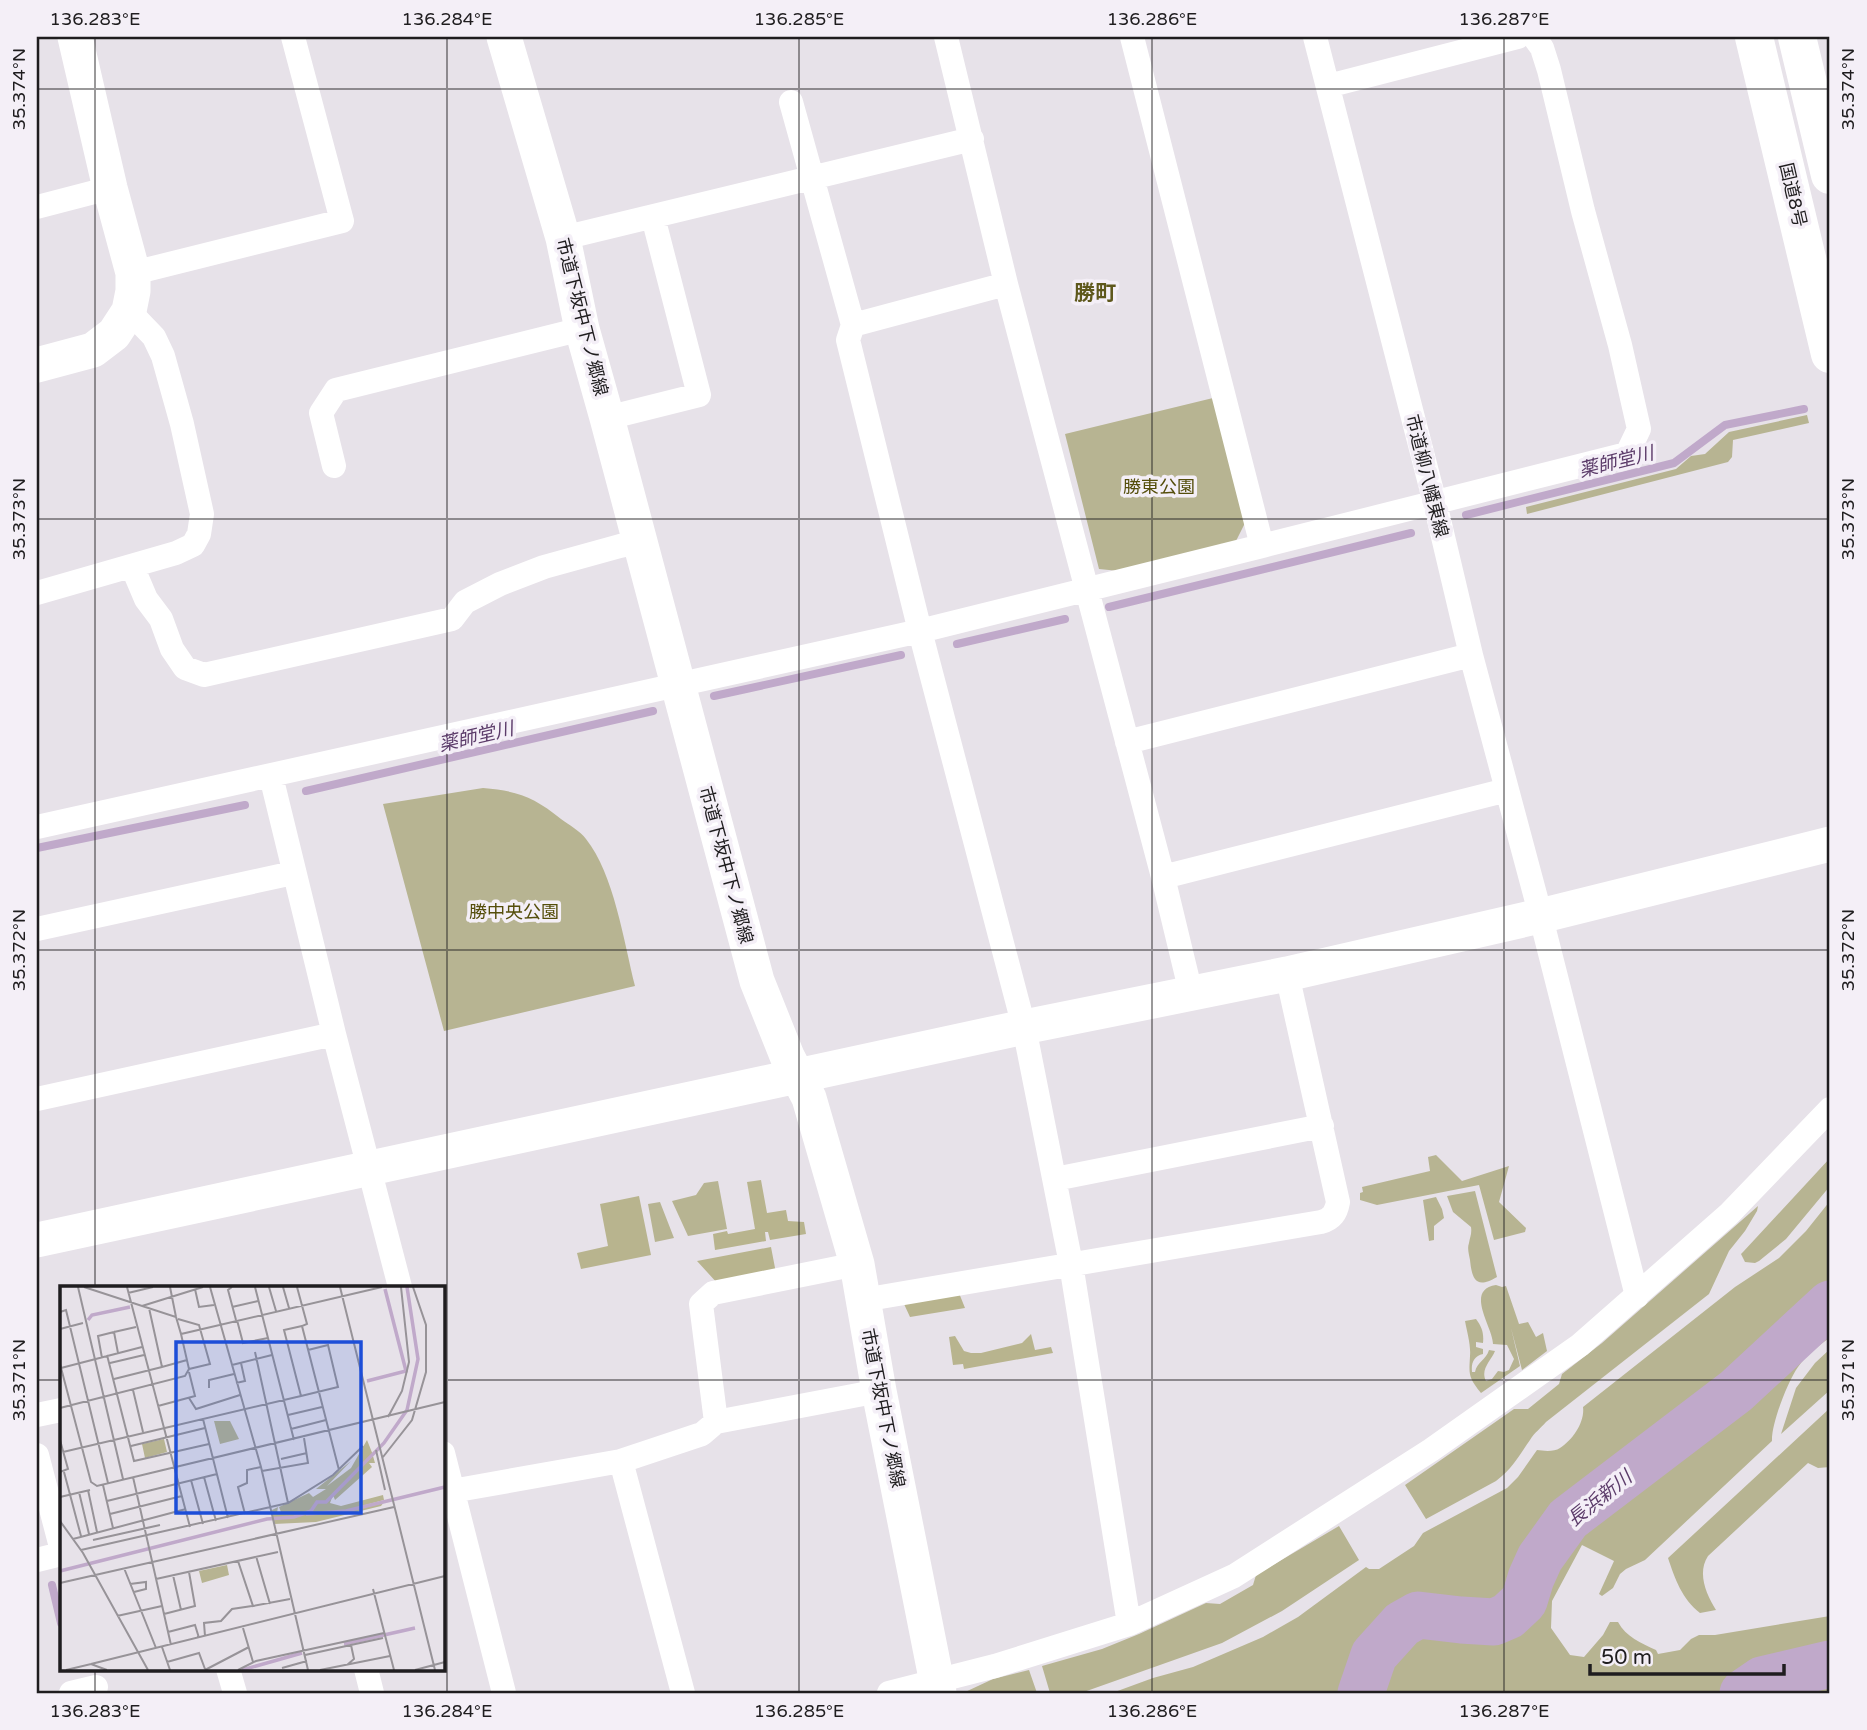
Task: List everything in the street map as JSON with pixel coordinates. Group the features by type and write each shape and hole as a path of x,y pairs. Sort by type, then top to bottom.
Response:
{"highway":[{"name":"国道8号","path":"1754,37 1830,354"},
{"path":"1797,37 1830,175"}],"street":[{"path":"37,365 93,350 114,334 129,311 134,291 134,272 110,188 75,37"},
{"path":"134,272 342,221 293,37"},
{"name":"市道下坂中下ノ郷線","path":"504,37 563,238 582,329 757,981 788,1056 809,1098 856,1264 937,1687"},
{"path":"946,37 1006,284 1163,877 1191,993"},
{"path":"1132,37 1262,546"},
{"name":"市道柳八幡東線","path":"1315,37 1637,1296"},
{"path":"1328,86 1518,37"},
{"path":"37,827 920,631 1628,454 1639,429 1549,69 1542,48 1534,37"},
{"path":"791,102 853,326 848,340 920,631 1024,1027 1071,1264 1129,1624"},
{"path":"563,238 972,139"},
{"path":"37,207 110,188"},
{"path":"607,418 699,395 653,217"},
{"path":"853,326 1006,284"},
{"path":"37,593 176,553 193,545 199,534 202,514 182,424 163,356 154,337 129,311"},
{"path":"334,466 321,413 336,390 582,329"},
{"path":"132,566 146,599 161,619 172,649 185,668 204,675 452,619 465,602 500,584 544,567 639,542"},
{"path":"1127,742 1471,655"},
{"path":"271,776 293,873 400,1286"},
{"path":"1163,877 1507,790"},
{"path":"37,1240 797,1075 1287,974 1540,916 1830,844"},
{"path":"37,929 293,873"},
{"path":"863,1300 1245,1237 1326,1221 1335,1213 1338,1202 1287,974"},
{"path":"37,1098 334,1034"},
{"path":"889,1693 937,1687 1129,1624 1234,1576 1431,1450 1580,1345 1729,1214 1830,1110"},
{"path":"1055,1179 1322,1126"},
{"path":"716,1422 701,1304 717,1291 856,1264"},
{"path":"452,1491 621,1461 702,1434 716,1422 879,1391"},
{"path":"37,1415 60,1410"},
{"path":"37,1455 60,1543"},
{"path":"444,1457 504,1693"},
{"path":"621,1461 682,1693"},
{"path":"37,1560 60,1554"},
{"path":"228,1670 235,1693"},
{"path":"366,1670 372,1693"},
{"path":"71,1693 95,1683"}],"green space":[{"name":"勝東公園","path":"1213,398 1245,523 1235,543 1119,571 1099,569 1065,434"},
{"path":"1807,415 1809,423 1733,440 1732,457 1728,462 1527,514 1526,507 1676,469 1691,456 1705,454 1729,432"},
{"name":"勝中央公園","path":"483,788 516,793 534,800 586,839 596,854 611,889 635,986 444,1031 383,804"},
{"path":"1436,1155 1462,1181 1509,1166 1499,1202 1526,1228 1525,1232 1494,1240 1479,1185 1377,1205 1360,1200 1362,1187 1430,1171 1428,1157"},
{"path":"1830,1158 1830,1186 1786,1239 1759,1261 1745,1262 1741,1254"},
{"path":"718,1181 727,1229 688,1236 672,1201 696,1195 704,1183"},
{"path":"1475,1191 1497,1277 1484,1282 1476,1280 1472,1272 1468,1249 1471,1227 1453,1212 1447,1196"},
{"path":"1436,1197 1444,1218 1434,1226 1434,1240 1429,1241 1423,1200"},
{"path":"1830,1201 1830,1296 1725,1390 1607,1482 1580,1499 1575,1498 1563,1508 1532,1541 1522,1587 1510,1606 1490,1615 1463,1614 1415,1605 1394,1610 1396,1624 1386,1631 1364,1656 1357,1693 1112,1693 1193,1667 1263,1637 1298,1617 1366,1567 1379,1569 1414,1546 1423,1533 1507,1488 1537,1450 1555,1450 1569,1440 1580,1424 1583,1407 1735,1287 1779,1258 1806,1231"},
{"path":"660,1202 674,1238 655,1242 648,1204"},
{"path":"1758,1206 1745,1231 1729,1251 1709,1294 1546,1422 1533,1435 1512,1466 1496,1481 1426,1519 1405,1485 1514,1409 1528,1409 1559,1384 1562,1374 1602,1343"},
{"path":"1506,1286 1519,1324 1528,1322 1536,1337 1543,1333 1547,1351 1522,1370 1511,1328 1520,1366 1481,1393 1470,1375 1470,1347 1465,1321 1476,1319 1483,1333 1483,1343 1476,1342 1476,1347 1483,1349 1483,1354 1474,1360 1472,1372 1475,1372 1489,1350 1495,1351 1485,1369 1486,1381 1492,1379 1498,1371 1509,1370 1514,1359 1507,1345 1493,1344 1482,1310 1482,1294 1487,1288"},
{"path":"1830,1312 1830,1337 1805,1359 1794,1374 1777,1414 1772,1441 1645,1560 1620,1574 1613,1588 1602,1596 1599,1594 1614,1561 1582,1545 1552,1601 1551,1628 1570,1655 1584,1657 1603,1635 1610,1622 1618,1622 1630,1636 1656,1650 1658,1654 1680,1650 1699,1635 1715,1635 1830,1616 1830,1654 1742,1674 1728,1693 1365,1693 1373,1665 1381,1650 1399,1635 1422,1622 1437,1622 1470,1631 1499,1629 1508,1625 1530,1603 1546,1568 1574,1524 1728,1405"},
{"path":"1830,1349 1830,1390 1781,1434 1796,1388 1815,1363"},
{"path":"1830,1408 1830,1467 1818,1468 1808,1463 1708,1556 1703,1576 1706,1590 1716,1610 1700,1613 1684,1595 1668,1558"},
{"path":"1339,1526 1359,1560 1282,1611 1222,1643 1081,1693 1050,1693 1042,1666 1102,1649 1206,1603 1220,1604 1253,1585 1256,1575"},
{"path":"1029,1670 1037,1693 963,1693 993,1679"},
{"path":"1830,1677 1830,1693 1755,1693 1772,1687"}],"shaded area":[{"path":"761,1180 767,1213 786,1210 788,1221 804,1222 806,1234 770,1240 768,1232 765,1232 766,1241 715,1250 713,1234 755,1229 747,1182"},
{"path":"639,1196 651,1255 581,1269 577,1253 608,1246 600,1204"},
{"path":"771,1247 776,1273 718,1284 697,1261"},
{"path":"959,1293 965,1308 910,1317 904,1304"},
{"path":"1031,1334 1035,1350 1051,1347 1053,1353 964,1369 963,1364 953,1365 949,1337 955,1336 964,1351 981,1353 1022,1343"}],"waterway":[{"name":"薬師堂川","path":"1466,515 1674,463 1725,425 1804,409"},
{"name":"薬師堂川","path":"1109,607 1411,533"},
{"name":"薬師堂川","path":"957,644 1065,619"},
{"name":"薬師堂川","path":"714,696 901,655"},
{"name":"薬師堂川","path":"306,791 653,711"},
{"name":"薬師堂川","path":"37,848 245,805"},
{"name":"長浜新川","path":"1361,1693 1374,1655 1402,1624 1418,1615 1494,1622 1508,1616 1524,1601 1540,1558 1568,1519 1736,1391 1830,1304"},
{"name":"薬師堂川","path":"52,1585 60,1619"},
{"path":"1743,1693 1762,1680 1830,1664"}],"district":[{"name":"勝町","path":"1095,293"}]}
